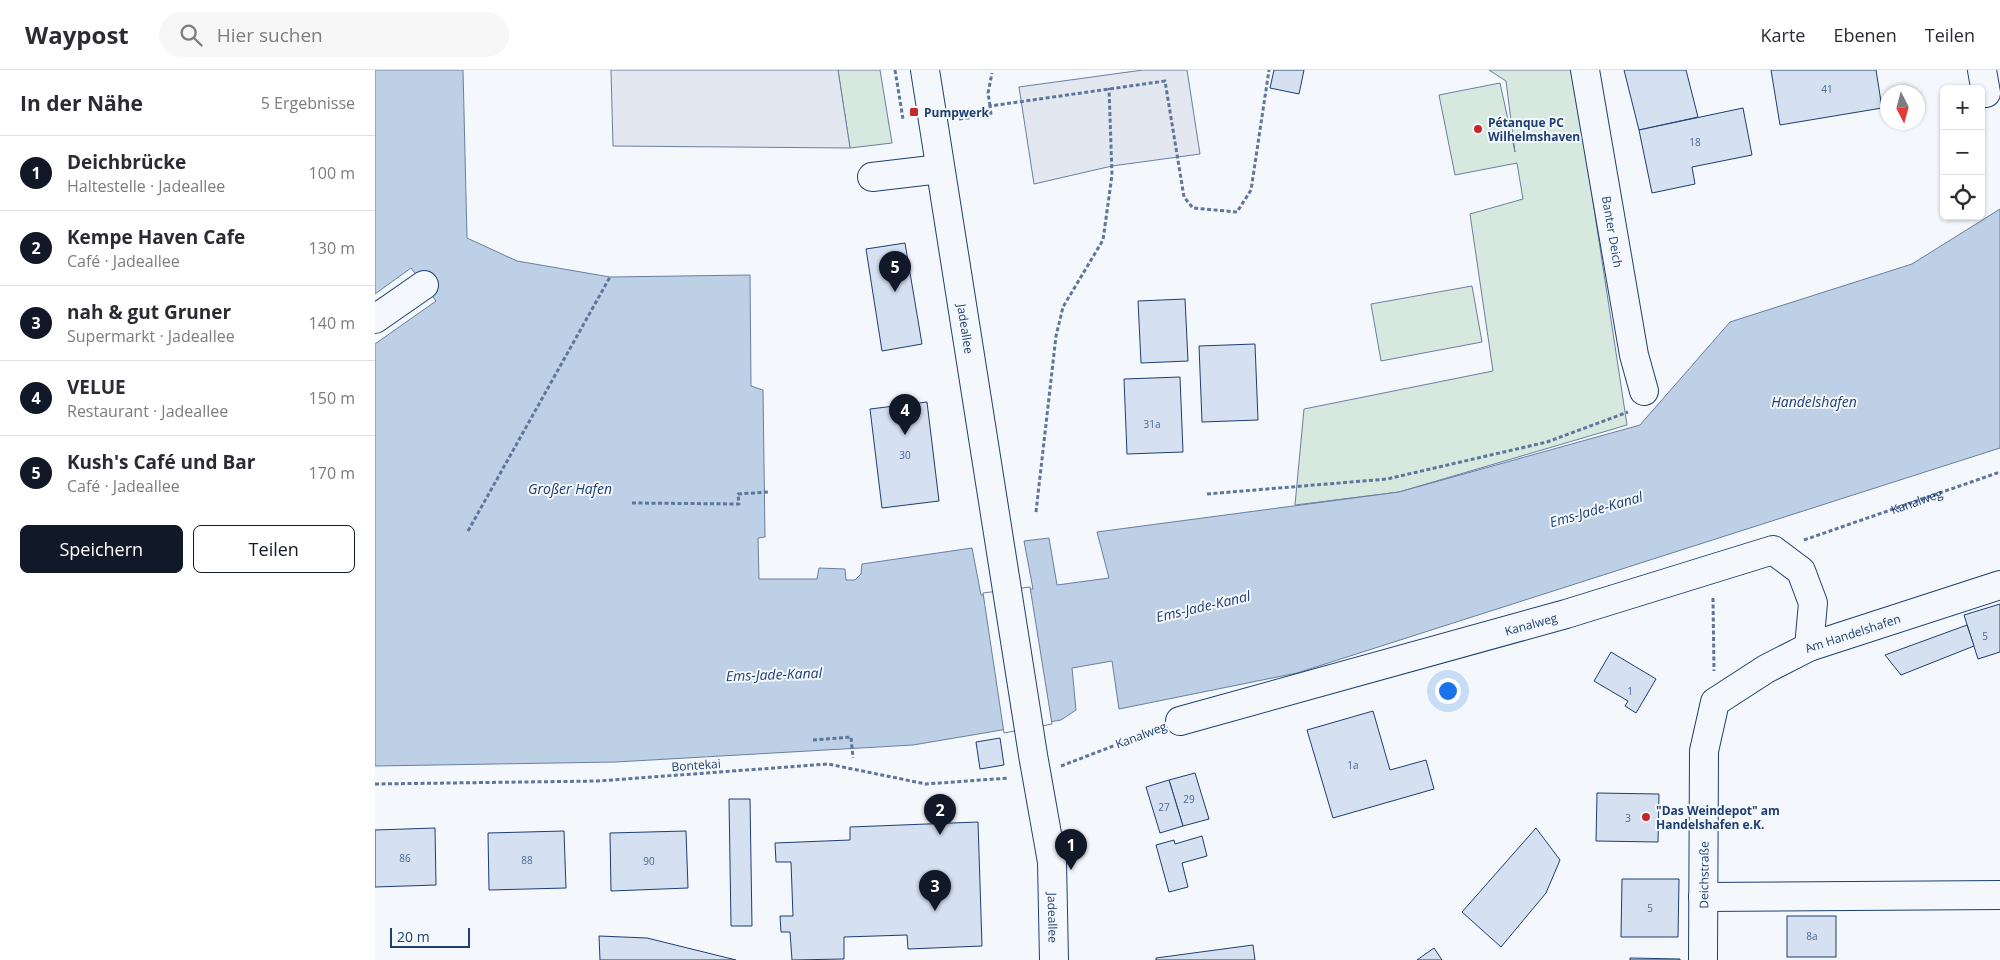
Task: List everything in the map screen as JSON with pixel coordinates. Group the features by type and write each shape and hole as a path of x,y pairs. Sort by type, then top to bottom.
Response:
{"street":[{"name":"Jadeallee","path":"925,70 939,169 1033,755 1052,862 1053,960"},
{"name":"Banter Deich","path":"1585,70 1634,355 1644,391"},
{"path":"872,177 939,169"},
{"path":"375,319 424,285"},
{"path":"1773,550 1801,572 1813,602 1809,647"},
{"name":"Kanalweg","path":"1180,721 1567,614 1773,550"},
{"name":"Am Handelshafen","path":"1715,702 1766,669 1809,647 2000,584"},
{"name":"Deichstraße","path":"1703,960 1704,751 1715,702"},
{"path":"1703,897 2000,895"}],"path":[{"path":"990,106 1165,80 1184,197 1193,208 1237,212 1251,190 1269,70"},
{"path":"955,120 991,115 988,93 992,73"},
{"path":"1036,512 1056,336 1063,307 1103,240 1112,175 1109,88"},
{"path":"469,531 610,278"},
{"path":"1207,494 1387,479 1547,442 1627,414 1644,391"},
{"name":"Kanalweg","path":"1773,550 2000,472"},
{"path":"632,503 739,504 738,494 769,492"},
{"path":"1712,569 1715,702"},
{"name":"Kanalweg","path":"1059,767 1180,721"},
{"path":"813,740 851,737 853,758"},
{"name":"Bontekai","path":"375,784 598,781 828,764 926,784 1015,777"}],"shaded area":[{"path":"611,70 838,70 850,148 613,146"},
{"path":"838,70 880,70 892,143 850,148"},
{"path":"1143,70 1187,70 1200,154 1112,166 1034,184 1019,87"},
{"path":"1489,70 1573,70 1627,425 1399,492 1295,505 1304,409 1493,371 1470,214 1523,199 1517,163 1455,175 1439,95 1500,83 1515,152 1506,81"},
{"path":"1472,286 1482,342 1381,361 1371,304"}],"water":[{"path":"375,70 463,70 467,238 517,261 610,277 750,275 751,386 763,390 765,537 758,538 759,579 817,579 819,568 845,569 846,580 855,580 861,574 862,564 972,548 981,595 1033,589 1024,541 1049,538 1057,585 1109,578 1097,532 1399,492 1640,425 1730,322 1912,264 2000,209 2000,448 1297,673 1119,709 1112,661 1072,668 1076,710 1061,720 913,745 616,762 375,766 375,344 436,301 411,268 375,294"}],"pier":[{"path":"1030,587 1052,724 1004,733 983,593"}],"building":[{"path":"1274,70 1304,70 1299,94 1270,88"},
{"path":"1624,70 1686,70 1698,117 1639,130"},
{"path":"1771,70 1876,70 1880,108 1780,125"},
{"path":"1743,108 1752,155 1692,167 1695,184 1652,193 1639,130"},
{"path":"905,243 922,344 882,351 866,249"},
{"path":"1185,299 1188,361 1141,363 1138,301"},
{"path":"1255,344 1258,420 1202,422 1199,346"},
{"path":"1180,377 1183,452 1127,454 1124,379"},
{"path":"927,402 939,501 882,508 870,409"},
{"path":"2000,604 2000,652 1978,659 1964,615"},
{"path":"1967,625 1974,646 1901,675 1885,655"},
{"path":"1611,652 1656,679 1636,713 1625,706 1628,701 1594,681"},
{"path":"1373,711 1390,770 1426,760 1434,789 1333,818 1307,730"},
{"path":"1000,738 1004,765 980,769 976,742"},
{"path":"1195,773 1209,819 1183,826 1169,780"},
{"path":"1169,780 1183,826 1160,833 1146,787"},
{"path":"1597,793 1659,794 1658,842 1596,841"},
{"path":"729,799 750,799 752,926 731,926"},
{"path":"978,822 982,946 908,949 907,935 844,937 844,959 792,960 790,932 781,932 780,916 793,916 791,862 776,862 775,843 850,840 850,827"},
{"path":"435,828 436,885 375,887 375,830"},
{"path":"1536,828 1560,860 1546,893 1501,947 1462,912"},
{"path":"564,831 566,888 489,890 488,833"},
{"path":"686,831 688,888 611,891 610,833"},
{"path":"1202,836 1207,856 1182,863 1188,887 1169,892 1156,845 1174,840 1175,844"},
{"path":"1622,879 1679,879 1678,937 1621,937"},
{"path":"1787,916 1836,916 1836,957 1787,957"},
{"path":"599,936 647,938 736,960 600,960"},
{"path":"1253,945 1255,960 1156,960 1156,958"},
{"path":"1434,948 1442,960 1417,960"},
{"path":"1630,958 1680,959 1680,960 1630,960"}],"place":[{"name":"Pumpwerk","path":"914,112"},
{"name":"Pétanque PC Wilhelmshaven","path":"1478,129"},
{"name":"Kush's Café und Bar","path":"895,292"},
{"name":"VELUE","path":"905,435"},
{"name":"\"Das Weindepot\" am Handelshafen e.K.","path":"1646,817"},
{"name":"Kempe Haven Cafe","path":"940,835"},
{"name":"Deichbrücke","path":"1071,870"},
{"name":"nah & gut Gruner","path":"935,911"}],"water label":[{"name":"Handelshafen","path":"1814,401"},
{"name":"Großer Hafen","path":"570,488"},
{"name":"Ems-Jade-Kanal","path":"1596,509"},
{"name":"Ems-Jade-Kanal","path":"1203,606"},
{"name":"Ems-Jade-Kanal","path":"774,674"}]}
